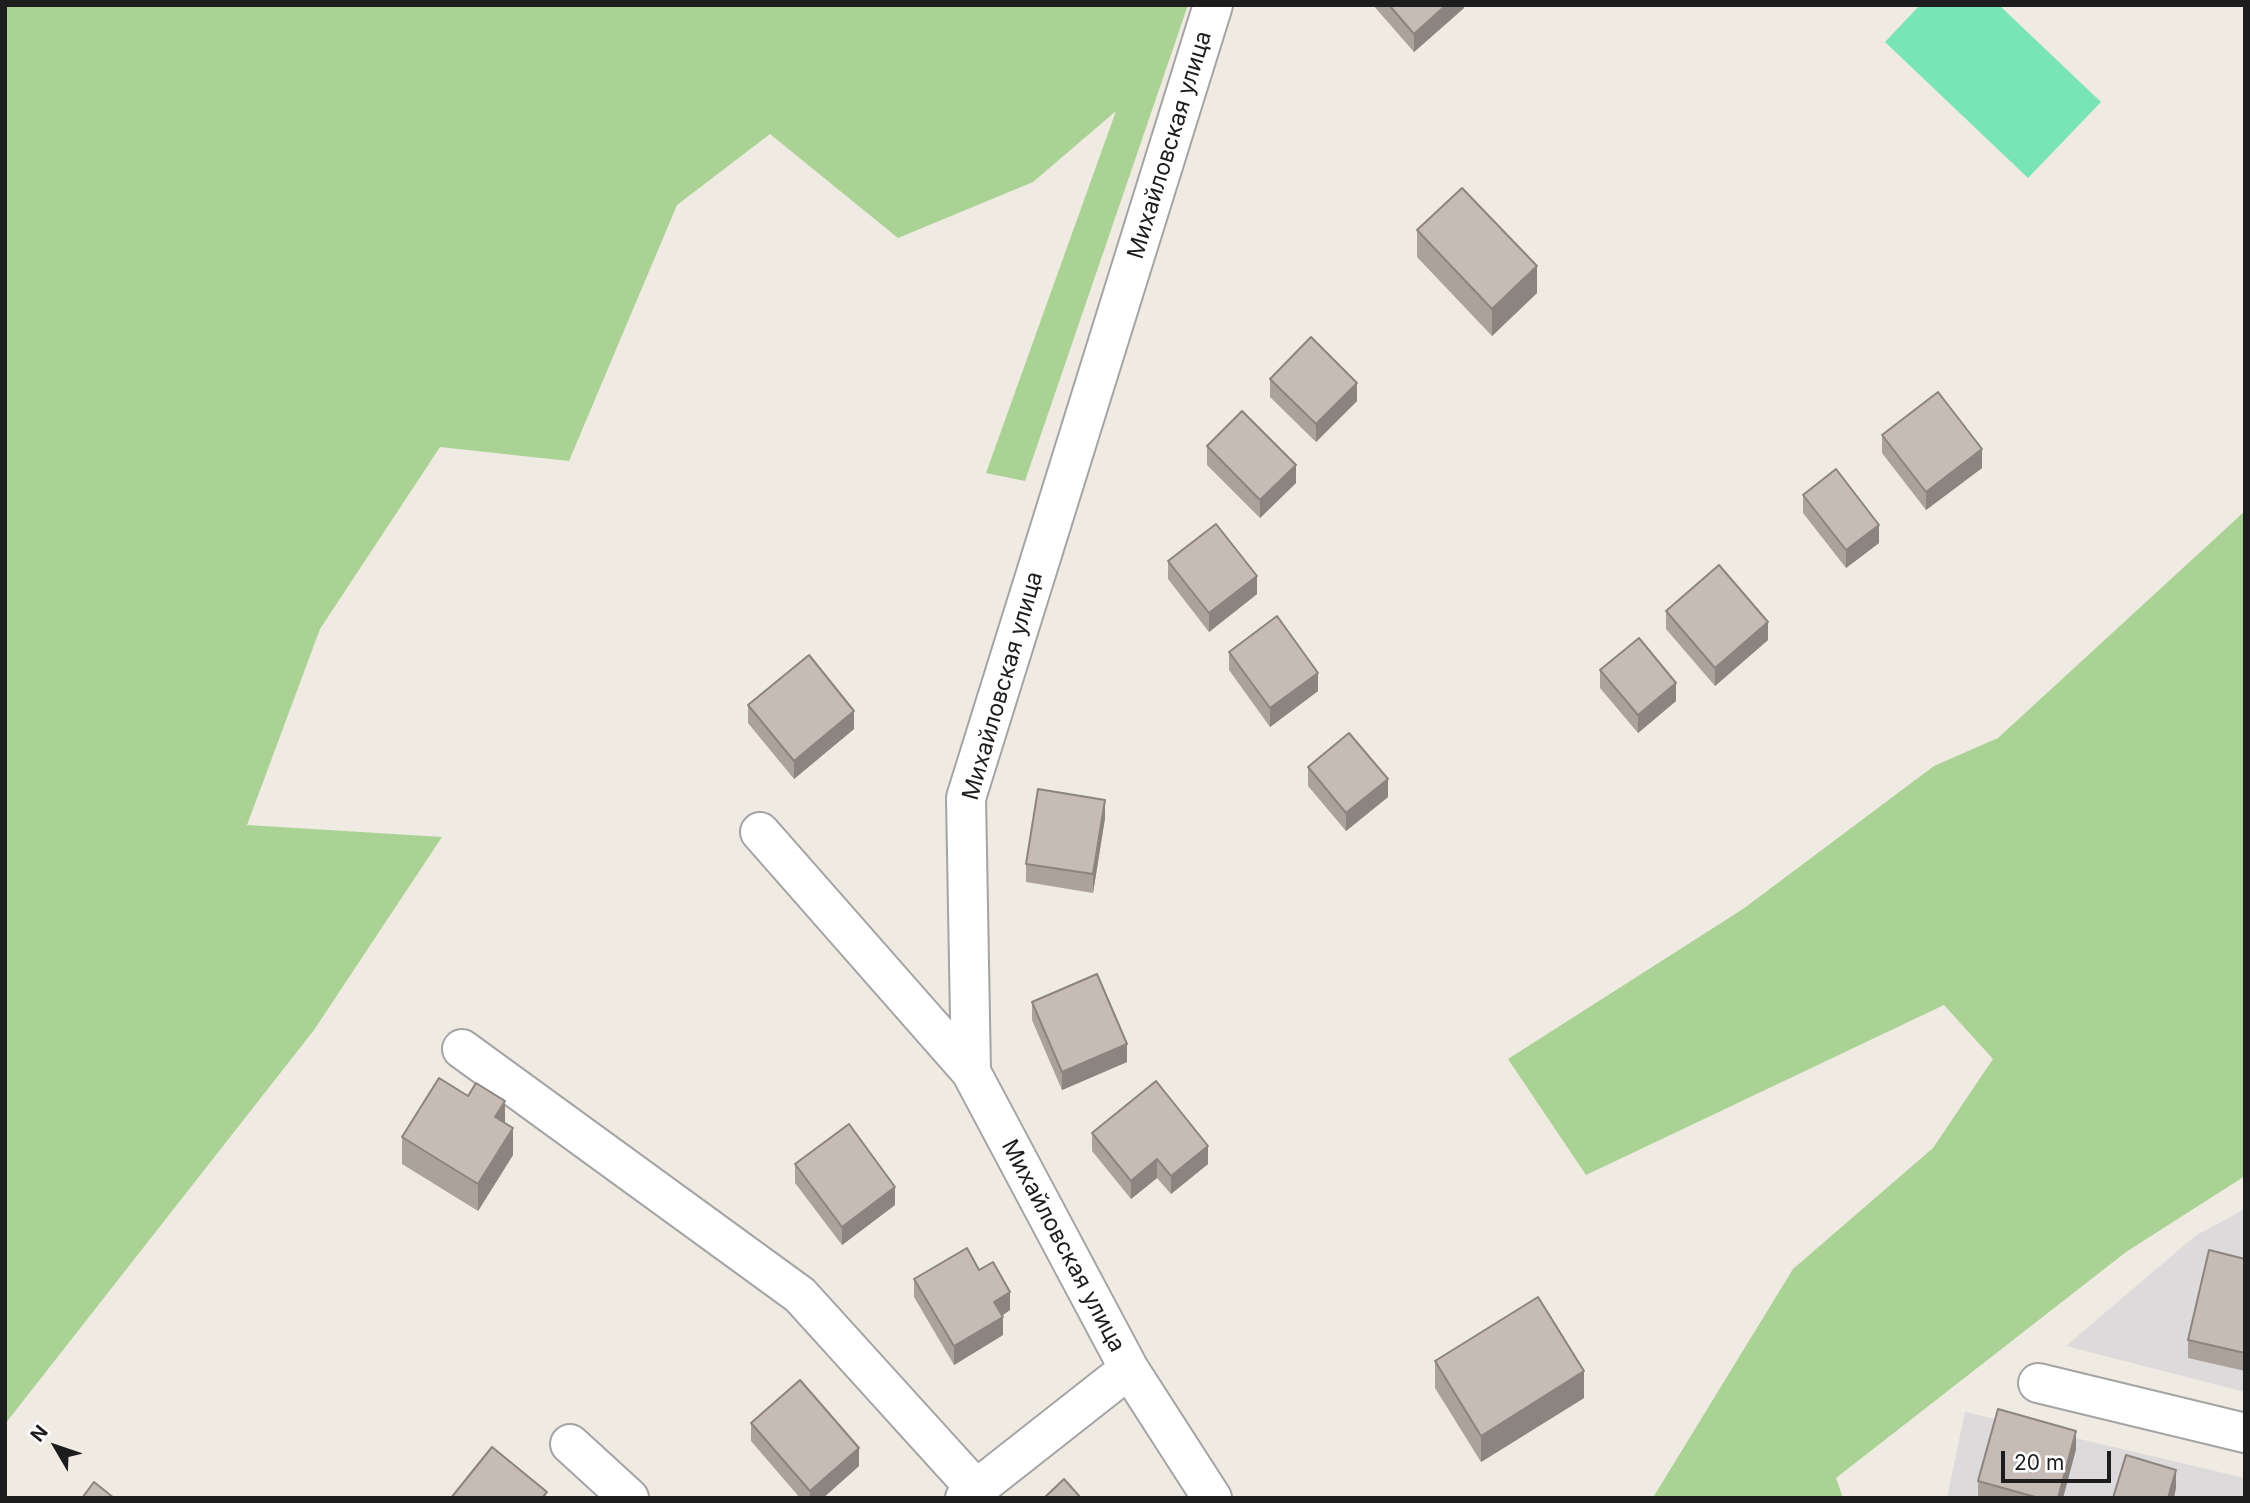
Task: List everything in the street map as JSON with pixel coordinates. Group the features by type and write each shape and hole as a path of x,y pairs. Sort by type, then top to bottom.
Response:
{"street":[{"name":"Михайловская улица","path":"1212,1498 1129,1368 971,1072 966,798 1213,5"},
{"path":"760,832 971,1072"},
{"path":"462,1049 800,1295 971,1493 1129,1368"},
{"path":"2038,1383 2245,1433"},
{"path":"570,1444 629,1498"}],"shaded area":[{"path":"2245,1209 2245,1392 2066,1346 2195,1236"},
{"path":"1965,1412 2245,1478 2245,1498 1947,1498"}],"green space":[{"path":"5,5 1188,5 1025,481 986,473 1116,111 1033,182 898,238 770,134 677,205 569,461 440,447 320,629 247,825 442,837 314,1030 5,1424"},
{"path":"1920,5 1999,5 2101,102 2028,178 1885,42"},
{"path":"2245,511 2245,1176 2126,1252 1836,1478 1843,1498 1654,1496 1793,1269 1933,1148 1993,1059 1944,1005 1586,1175 1508,1059 1743,909 1934,766 1998,738"}],"building":[{"path":"1389,5 1446,5 1414,34"},
{"path":"1462,188 1537,266 1492,309 1417,230"},
{"path":"1311,337 1357,383 1316,424 1270,379"},
{"path":"1938,392 1982,449 1926,492 1882,435"},
{"path":"1242,411 1296,465 1260,500 1207,446"},
{"path":"1836,469 1879,525 1846,550 1803,495"},
{"path":"1216,524 1257,576 1209,613 1168,561"},
{"path":"1719,565 1768,622 1715,668 1666,611"},
{"path":"1277,616 1318,673 1270,708 1229,652"},
{"path":"1639,638 1676,683 1638,715 1600,670"},
{"path":"809,655 854,711 794,761 748,705"},
{"path":"1349,733 1388,779 1346,813 1308,767"},
{"path":"1038,789 1105,800 1093,874 1026,864"},
{"path":"1097,974 1127,1044 1062,1072 1032,1002"},
{"path":"439,1078 468,1096 476,1083 505,1101 495,1117 513,1128 478,1184 402,1137"},
{"path":"1156,1081 1208,1146 1171,1176 1157,1159 1131,1181 1092,1133"},
{"path":"849,1124 895,1187 842,1227 795,1164"},
{"path":"967,1248 979,1270 993,1262 1010,1292 994,1302 1003,1317 954,1346 914,1279"},
{"path":"2209,1250 2245,1259 2245,1353 2188,1340"},
{"path":"1538,1297 1584,1371 1481,1436 1435,1361"},
{"path":"800,1380 859,1448 810,1491 751,1423"},
{"path":"1998,1409 2076,1431 2058,1498 2039,1498 1978,1481"},
{"path":"492,1447 547,1492 542,1498 451,1498"},
{"path":"2126,1455 2176,1470 2168,1498 2113,1498"},
{"path":"1064,1479 1081,1498 1044,1498"},
{"path":"94,1482 114,1498 82,1498"}]}
